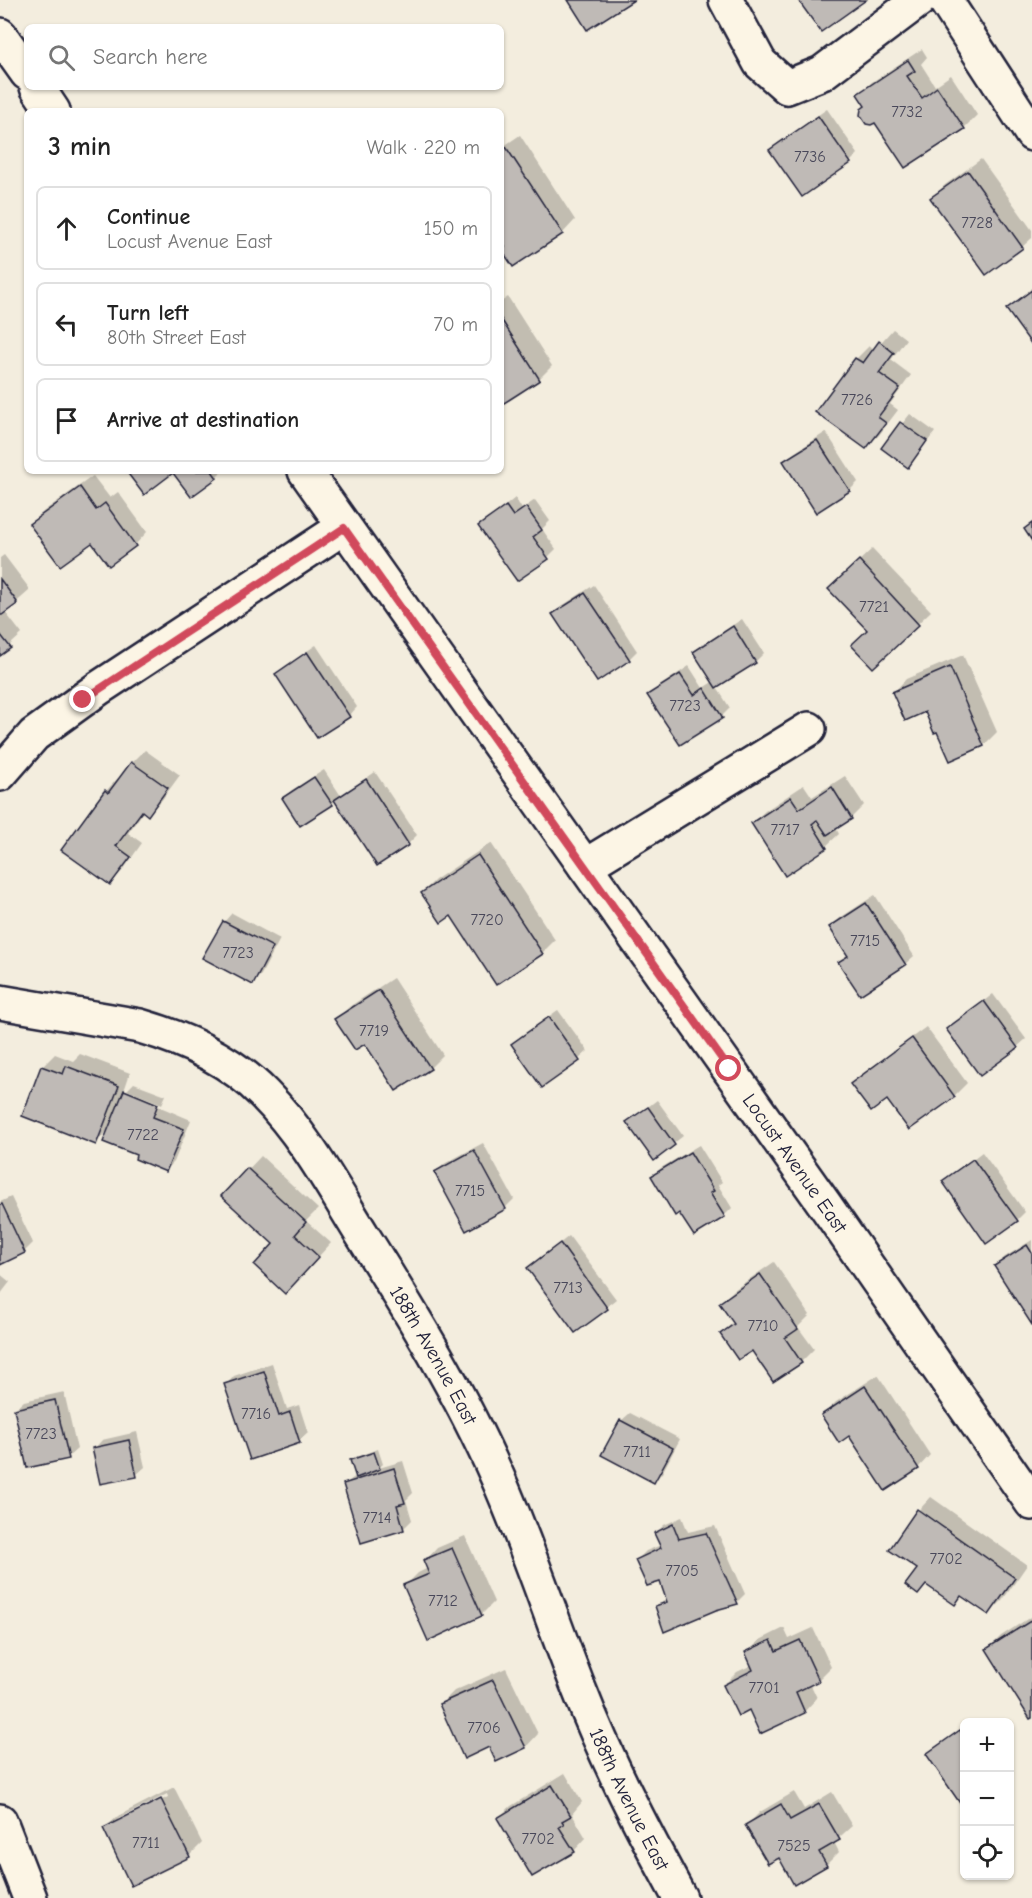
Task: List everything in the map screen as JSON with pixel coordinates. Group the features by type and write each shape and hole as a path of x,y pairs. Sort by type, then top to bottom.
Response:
{"street":[{"path":"726,0 760,63 787,87 822,73 919,0"},
{"path":"945,0 1032,134"},
{"path":"0,35 24,69"},
{"path":"39,90 51,108"},
{"name":"Locust Avenue East","path":"306,474 585,866 1032,1503"},
{"path":"0,774 34,735 99,688 344,528"},
{"path":"585,866 809,729"},
{"name":"188th Avenue East","path":"0,1002 163,1032 206,1051 245,1077 295,1128 430,1343 465,1408 497,1475 579,1690 611,1765 680,1898"},
{"path":"991,1443 1032,1472"},
{"path":"0,1821 30,1898"}],"building":[{"path":"568,0 634,0 587,30"},
{"path":"798,0 866,0 821,32"},
{"path":"908,60 915,71 907,76 922,98 937,87 965,129 905,168 875,123 866,124 860,115 861,109 865,106 857,94"},
{"path":"818,116 851,163 802,197 769,150"},
{"path":"506,147 563,234 513,267 504,254 504,149"},
{"path":"968,171 1023,248 986,275 930,198"},
{"path":"1032,290 1032,345 1006,309"},
{"path":"504,324 540,380 504,403"},
{"path":"879,341 894,353 879,373 900,388 878,417 886,423 866,449 815,412 855,358 863,363"},
{"path":"900,422 927,441 908,468 881,448"},
{"path":"817,440 850,491 816,513 783,461"},
{"path":"128,474 172,474 144,495"},
{"path":"174,474 214,474 217,478 191,497"},
{"path":"80,487 96,510 105,503 136,546 109,566 92,543 60,566 29,524"},
{"path":"506,506 513,516 526,507 542,530 533,537 549,559 517,581 478,526"},
{"path":"1032,523 1032,541 1024,529"},
{"path":"859,560 919,625 873,668 851,645 867,630 828,589"},
{"path":"0,579 17,602 2,615 0,615"},
{"path":"585,593 630,660 597,682 552,614"},
{"path":"733,626 756,663 716,688 693,652"},
{"path":"0,634 11,648 0,656"},
{"path":"307,652 350,717 317,738 275,674"},
{"path":"950,667 984,746 950,761 925,712 905,721 892,692"},
{"path":"680,674 694,695 704,688 723,718 680,745 647,695"},
{"path":"131,762 168,788 148,816 142,811 116,846 131,857 110,885 61,850 105,790 108,793"},
{"path":"314,777 333,805 300,826 282,798"},
{"path":"366,779 409,845 377,866 334,800"},
{"path":"832,787 852,819 827,835 817,820 812,824 827,848 785,876 751,823 791,797 799,809"},
{"path":"478,855 543,954 496,985 451,916 441,923 421,893"},
{"path":"866,903 906,965 860,995 838,962 848,956 829,927"},
{"path":"223,921 273,947 253,985 202,958"},
{"path":"379,990 431,1069 396,1091 365,1044 355,1050 334,1019"},
{"path":"984,1001 1018,1048 980,1076 946,1029"},
{"path":"549,1017 580,1061 542,1088 511,1044"},
{"path":"912,1038 955,1097 909,1130 887,1100 871,1112 850,1084"},
{"path":"41,1066 63,1074 66,1066 119,1086 96,1145 22,1116"},
{"path":"124,1090 158,1104 153,1117 184,1129 166,1172 135,1159 136,1155 103,1142"},
{"path":"648,1107 675,1145 654,1161 626,1122"},
{"path":"474,1150 506,1209 466,1231 434,1172"},
{"path":"690,1152 714,1191 710,1193 725,1217 694,1236 679,1213 675,1216 651,1176"},
{"path":"973,1159 1018,1221 986,1244 942,1181"},
{"path":"247,1168 306,1222 295,1235 319,1257 285,1294 254,1265 273,1244 221,1196"},
{"path":"2,1204 25,1253 0,1265 0,1205"},
{"path":"560,1243 608,1309 575,1333 527,1268"},
{"path":"1027,1245 1032,1253 1032,1325 994,1266"},
{"path":"760,1274 798,1329 785,1338 802,1363 773,1382 752,1351 738,1360 720,1334 734,1324 719,1303"},
{"path":"264,1371 279,1416 290,1412 300,1443 250,1460 224,1384"},
{"path":"865,1386 919,1469 885,1491 849,1436 839,1443 821,1415"},
{"path":"55,1400 69,1459 27,1468 14,1409"},
{"path":"620,1420 673,1448 654,1483 601,1455"},
{"path":"129,1440 137,1477 100,1484 92,1448"},
{"path":"374,1452 380,1469 356,1478 350,1460"},
{"path":"394,1468 405,1503 397,1505 404,1530 361,1543 343,1484"},
{"path":"917,1509 1015,1578 989,1615 961,1596 955,1605 926,1585 918,1595 905,1585 917,1569 889,1550"},
{"path":"673,1524 679,1539 706,1533 738,1604 716,1610 664,1632 655,1606 667,1602 660,1582 647,1586 635,1560 661,1548 654,1533"},
{"path":"452,1548 482,1616 428,1641 403,1585 429,1574 423,1560"},
{"path":"1032,1620 1032,1718 1030,1719 986,1649"},
{"path":"771,1640 776,1651 800,1640 819,1681 796,1692 805,1713 760,1734 749,1710 738,1716 723,1685 753,1670 745,1652"},
{"path":"493,1680 526,1748 496,1762 489,1747 464,1759 439,1704"},
{"path":"960,1730 960,1803 926,1754"},
{"path":"552,1785 571,1816 562,1821 564,1824 559,1827 575,1852 532,1877 497,1818"},
{"path":"161,1799 190,1857 131,1886 103,1828"},
{"path":"781,1804 790,1820 819,1804 840,1840 819,1852 827,1866 794,1885 779,1858 768,1864 745,1825"}],"route":[{"path":"83,700 344,528 729,1069"}]}
